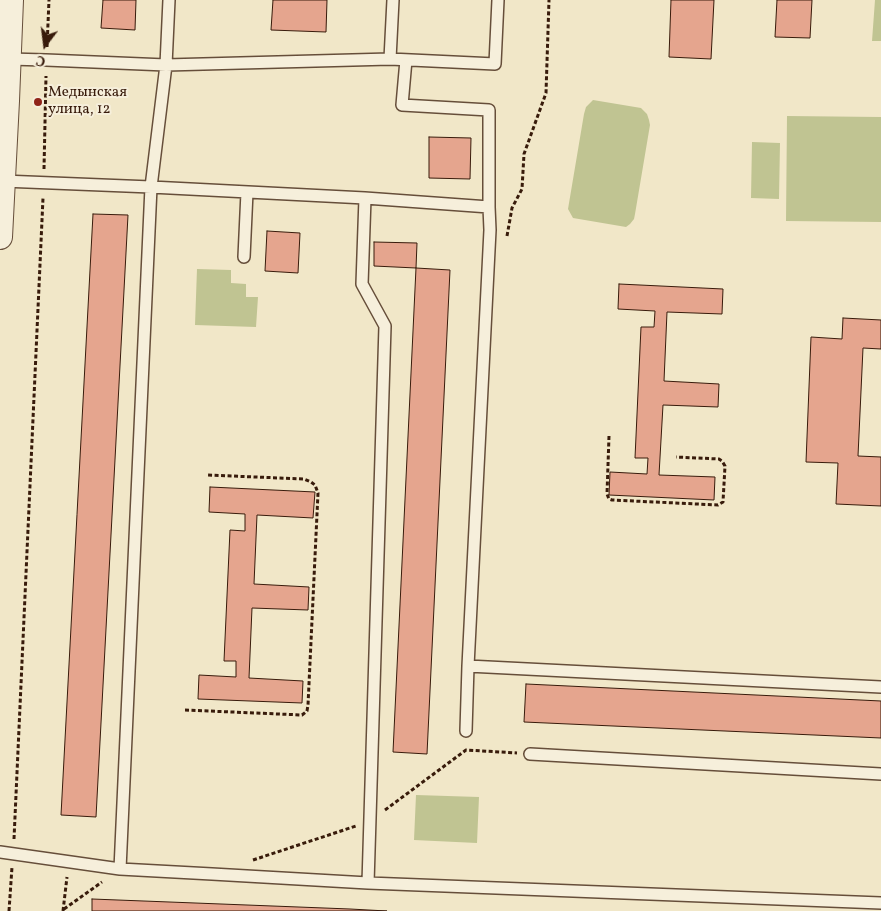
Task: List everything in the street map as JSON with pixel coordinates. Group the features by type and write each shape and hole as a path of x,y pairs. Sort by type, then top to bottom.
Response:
{"street":[{"path":"0,236 11,0"}],"lane":[{"path":"120,869 151,187 166,65 170,0"},
{"path":"390,59 393,0"},
{"path":"9,59 166,65 390,59 495,64 498,0"},
{"path":"406,60 402,105 489,110 490,230 466,731"},
{"path":"3,181 365,198 489,207"},
{"path":"244,257 247,192"},
{"path":"365,198 362,284 384,326 368,883"},
{"path":"468,666 881,687"},
{"path":"530,754 881,774"},
{"path":"0,852 120,869 368,883 881,903"}],"path":[{"path":"506,237 512,208 522,188 524,154 546,93 549,0"},
{"path":"9,911 44,183 44,134"},
{"path":"609,436 606,494 609,499 722,504 724,500 725,466 722,461 719,459 676,457"},
{"path":"185,710 302,715 307,711 308,705 318,493 315,486 304,479 207,475"},
{"path":"63,910 69,862"},
{"path":"63,910 120,869"}],"green space":[{"path":"875,0 881,0 881,41 872,41"},
{"path":"593,100 641,108 647,114 649,120 650,125 634,219 626,227 573,218 568,209 584,114 586,107"},
{"path":"787,116 881,117 881,222 786,221"},
{"path":"752,142 780,143 779,199 751,198"},
{"path":"197,269 231,270 231,283 246,284 246,297 258,297 256,327 195,325"},
{"path":"416,795 479,797 477,843 414,840"}],"building":[{"path":"103,0 136,0 135,30 101,28"},
{"path":"273,0 327,0 326,32 271,30"},
{"path":"671,0 714,0 711,59 669,57"},
{"path":"777,0 812,0 810,38 775,37"},
{"path":"429,137 471,138 470,179 429,178"},
{"path":"93,214 128,215 96,817 61,815"},
{"path":"267,231 300,233 298,273 265,271"},
{"path":"374,242 417,243 416,268 374,266"},
{"path":"416,268 450,270 427,754 393,752"},
{"path":"619,284 723,289 722,314 667,312 664,381 719,384 718,407 663,405 659,475 715,477 714,500 609,495 610,472 647,474 648,458 635,458 641,327 654,327 655,311 618,309"},
{"path":"843,318 881,320 881,349 863,348 858,456 881,457 881,506 836,504 838,463 806,462 811,337 842,339"},
{"path":"210,487 315,492 313,518 257,515 254,584 309,587 308,610 252,608 249,678 303,681 302,703 198,699 199,675 236,677 236,661 224,661 230,530 245,531 245,514 209,512"},
{"path":"526,684 881,701 881,738 524,722"},
{"path":"92,899 350,909 387,911 92,911"}],"place":[{"name":"Медынская улица, 12","path":"38,102"}]}
